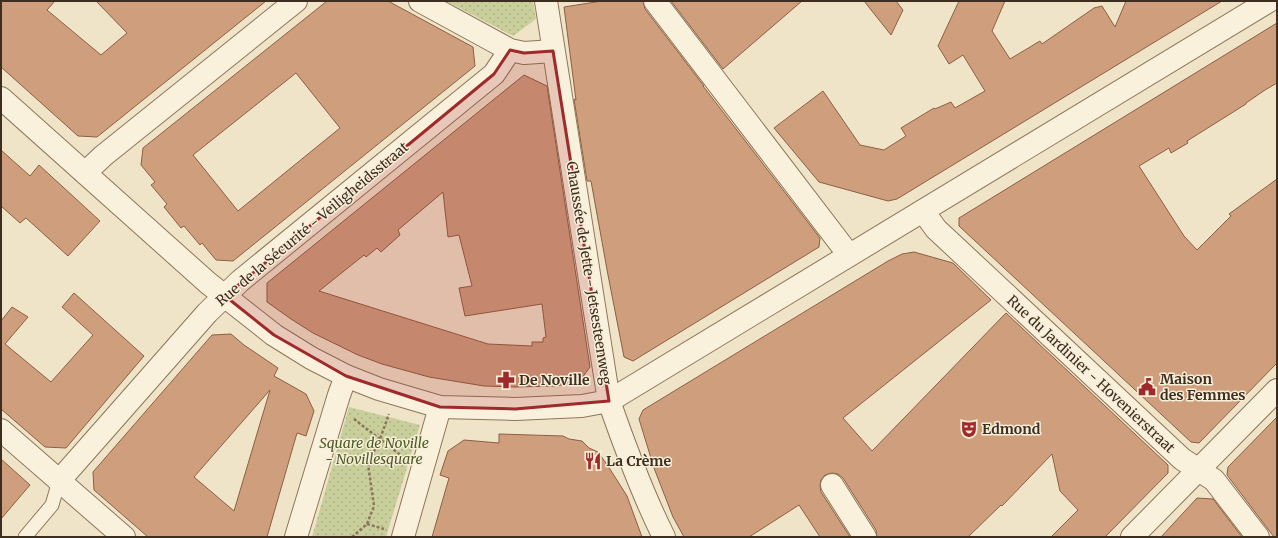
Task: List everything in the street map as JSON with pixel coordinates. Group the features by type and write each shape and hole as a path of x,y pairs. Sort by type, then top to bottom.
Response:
{"street":[{"path":"85,173 296,1"},
{"path":"420,1 510,50 524,53 553,51"},
{"name":"Chaussée de Jette - Jetsesteenweg","path":"546,1 609,401 653,516 664,537"},
{"path":"655,1 849,255"},
{"path":"1,98 208,283 274,335 311,358 346,376 379,389 440,407 515,409 582,406 609,401 1269,1"},
{"name":"Rue de la Sécurité - Veiligheidsstraat","path":"59,481 207,313 240,281 494,74 510,50"},
{"name":"Rue du Jardinier - Hovenierstraat","path":"923,211 936,230 1182,459 1214,480 1258,537"},
{"path":"296,537 346,376"},
{"path":"1132,537 1277,390"},
{"path":"396,534 440,407"},
{"path":"1,430 124,537"},
{"path":"832,484 865,537"}],"lane":[{"path":"25,537 52,505 59,481"}],"path":[{"path":"352,537 367,524 374,506 368,464 380,439 390,412"},
{"path":"353,418 406,460"},
{"path":"367,524 396,534"}],"highlighted area":[{"path":"510,50 524,53 553,51 609,401 515,409 440,407 346,376 274,335 225,296 494,74"}],"green space":[{"path":"446,1 533,1 536,19 513,36"},
{"name":"Square de Noville - Novillesquare","path":"349,407 420,425 386,537 312,537"}],"building":[{"path":"1,1 55,1 47,10 101,55 127,33 96,1 266,1 97,137 78,136 1,67"},
{"path":"327,1 388,1 473,47 475,66 233,261 216,260 202,243 200,245 184,226 181,228 164,207 167,204 151,185 155,182 141,165 143,148","holes":["296,73 340,128 238,211 193,155"]},
{"path":"602,1 643,1 645,9 820,238 819,247 633,361 624,357 591,181 587,181 574,99 576,100 564,7"},
{"path":"671,1 802,1 723,69"},
{"path":"864,1 896,1 903,10 891,35"},
{"path":"959,1 1005,1 992,31 1010,59 1040,41 1042,44 1094,8 1102,6 1115,27 1126,1 1222,1 897,199 888,201 819,182 774,128 823,91 860,145 884,150 906,136 901,128 934,108 935,109 951,102 955,108 985,91 963,55 949,64 938,46"},
{"path":"1277,23 1277,83 1187,141 1188,143 1171,153 1169,148 1139,166 1184,236 1197,250 1231,216 1229,214 1277,179 1277,363 1199,443 1191,442 959,226 959,218"},
{"path":"524,75 547,86 590,367 579,382 555,386 484,386 429,377 382,364 358,355 313,333 291,319 267,302 267,283","holes":["443,192 448,237 459,235 472,286 459,288 465,316 542,304 546,337 543,338 543,342 532,342 532,346 488,344 319,291 364,255 366,257 377,248 381,252 400,235 398,230"]},
{"path":"1,150 30,176 39,165 100,221 68,256 26,218 20,223 1,206"},
{"path":"914,252 953,263 991,300 843,418 872,451 1006,313 1168,465 1168,473 1105,537 1051,537 1078,510 1060,491 1052,454 1002,506 1001,505 968,537 877,537 876,530 843,478 838,474 832,473 825,475 821,480 821,492 850,537 820,537 799,505 749,537 684,537 673,517 654,468 639,419 643,410 888,261 902,254"},
{"path":"74,293 144,356 66,448 45,447 1,409 1,321 12,307 28,317 5,344 51,382 93,335 62,307"},
{"path":"231,334 244,345 278,368 274,376 306,394 314,411 306,436 297,433 267,537 148,537 94,490 93,472 212,335","holes":["270,390 234,511 194,477"]},
{"path":"1277,417 1277,537 1274,537 1227,475 1228,467"},
{"path":"499,434 563,436 569,439 582,441 589,448 598,452 627,496 642,537 432,537 449,478 440,475 448,451 464,440 499,443"},
{"path":"1,459 30,485 1,519"},
{"path":"1197,498 1213,499 1242,537 1161,537"}],"place":[{"name":"De Noville","path":"506,380"},
{"name":"Maison des Femmes","path":"1147,387"},
{"name":"Edmond","path":"969,429"},
{"name":"La Crème","path":"593,461"}]}
